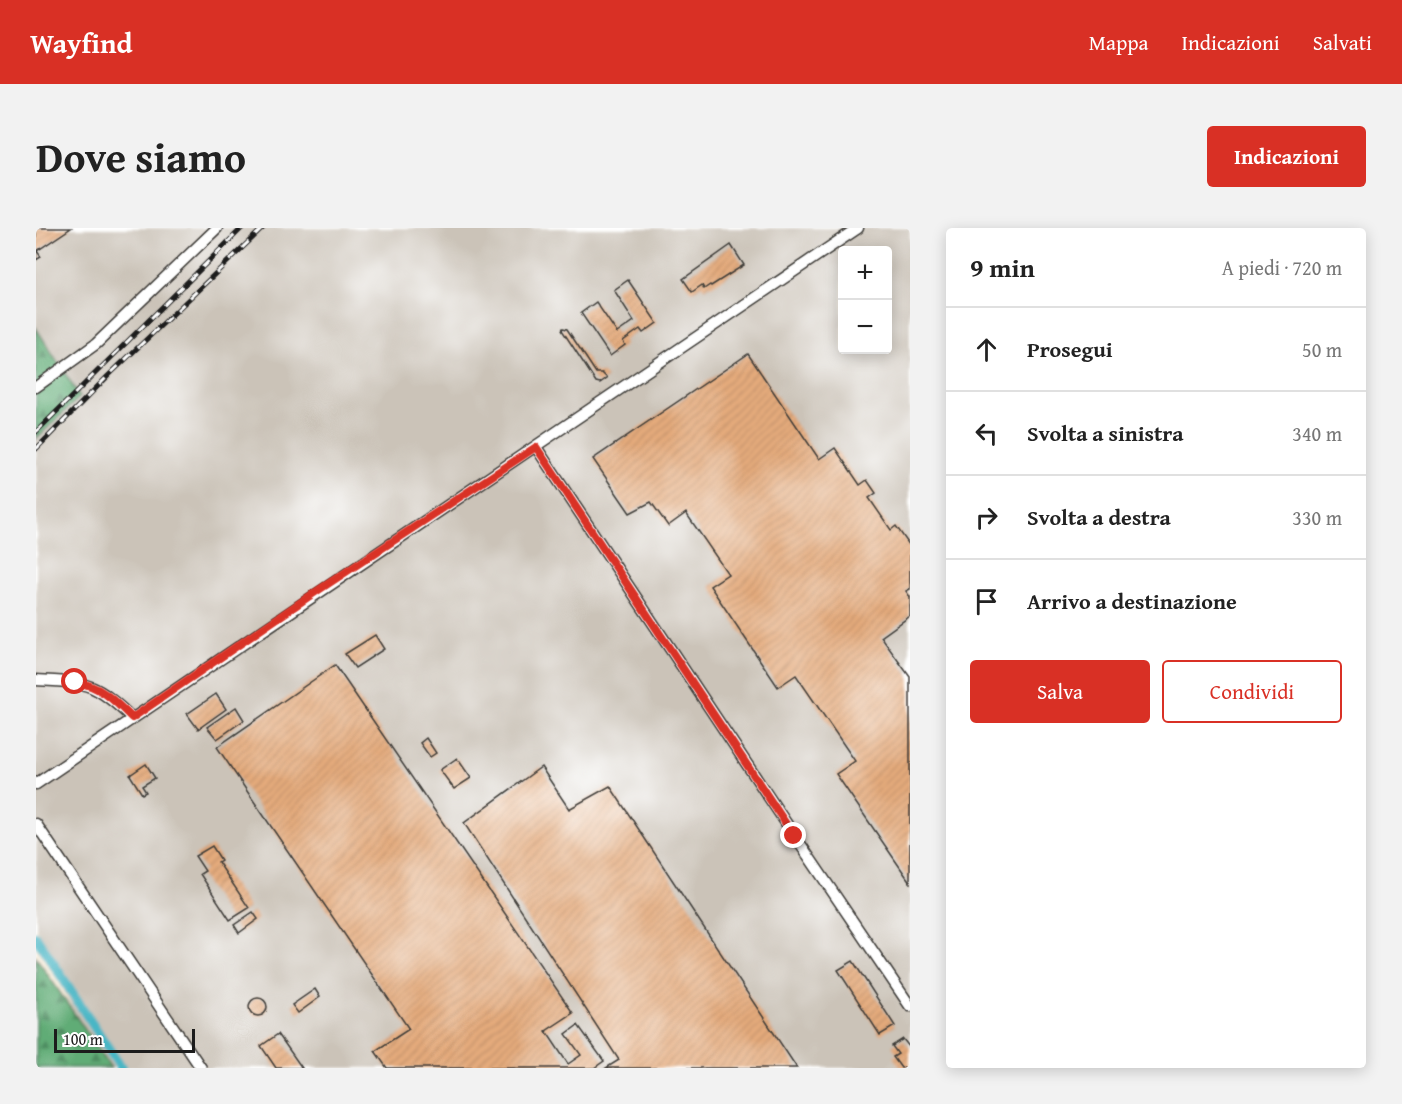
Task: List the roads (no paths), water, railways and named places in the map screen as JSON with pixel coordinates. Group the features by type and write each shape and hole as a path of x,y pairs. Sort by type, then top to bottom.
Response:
{"street":[{"path":"36,387 96,344 217,228"},
{"path":"36,784 314,593 536,447 858,228"},
{"path":"536,447 910,1005"},
{"path":"36,680 87,684 113,699 132,718"},
{"path":"36,824 201,1068"}],"waterway":[{"path":"36,937 121,1068"}],"railway":[{"path":"36,432 242,228"},
{"path":"36,449 108,376 263,228"}]}
